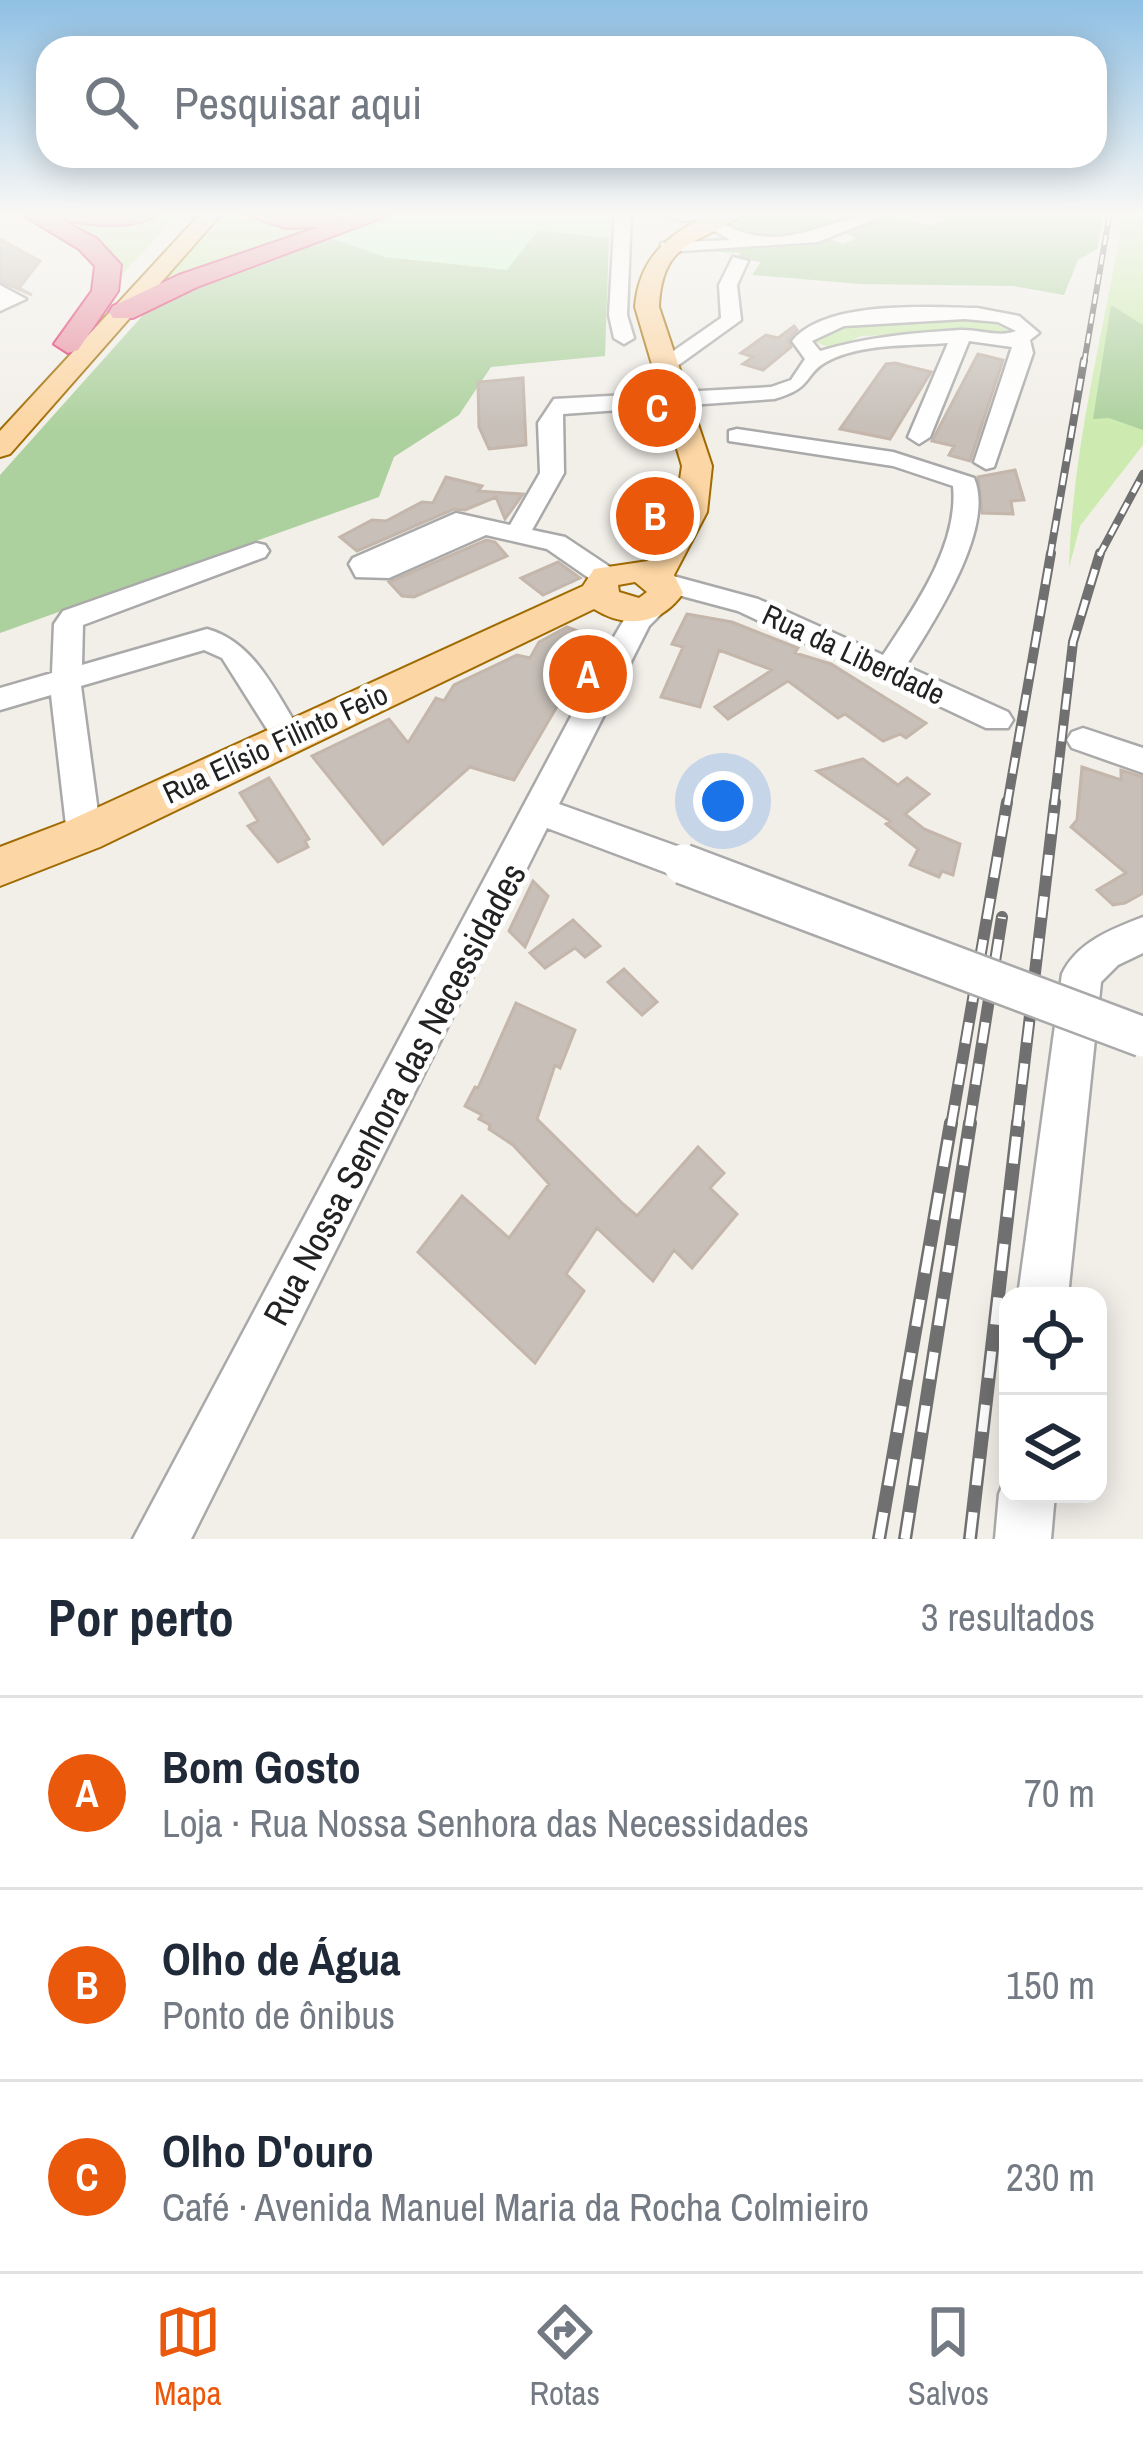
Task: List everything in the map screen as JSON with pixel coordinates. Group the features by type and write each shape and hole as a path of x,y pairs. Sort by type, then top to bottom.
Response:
{"highway":[{"path":"68,344 109,284"},
{"path":"123,312 182,284"}],"main road":[{"path":"0,422 124,284"},
{"path":"0,448 148,284"},
{"path":"633,591 687,521 697,466 661,400 632,308 636,284"},
{"path":"646,284 647,307 663,356 661,400"},
{"name":"Rua Elísio Filinto Feio","path":"0,867 84,834 549,616 633,591"}],"street":[{"path":"620,284 618,315 624,338"},
{"path":"663,356 688,349 731,320 729,284"},
{"path":"0,290 17,299 0,305"},
{"path":"518,532 548,482 555,460 547,418 562,404 751,394 798,384 815,359 865,344 961,336 1020,339 1029,333 1023,325 983,315 838,321 815,327 802,338 803,348 815,359"},
{"path":"919,437 961,336"},
{"path":"986,462 1022,353 1020,339"},
{"path":"751,394 766,425 784,437 815,448 933,467 965,483 970,495 964,520 930,602 888,671"},
{"path":"737,436 784,437"},
{"path":"483,527 556,543 633,591"},
{"path":"84,834 68,682 66,633 73,618 256,551"},
{"name":"Rua da Liberdade","path":"633,591 709,593 828,638 888,671 997,719"},
{"name":"Rua Nossa Senhora das Necessidades","path":"161,1539 541,812 623,647 633,591"},
{"path":"0,699 207,639 232,651 288,737"},
{"path":"1082,740 1143,761"},
{"path":"541,812 1143,1037"},
{"path":"1044,1287 1082,974 1104,953 1143,934"},
{"path":"1023,1539 1026,1503"}],"green space":[{"path":"157,284 181,284 145,298"},
{"path":"198,284 607,284 605,356 491,367 459,415 394,457 379,497 0,633 0,475 144,314"},
{"path":"861,284 1068,284 1064,295 1013,286"},
{"path":"1110,284 1143,284 1143,445 1080,526 1069,568 1082,434"},
{"path":"1111,305 1143,325 1143,430 1109,418 1093,419"},
{"path":"966,319 994,323 1009,331 861,336 833,349 813,341 839,326"}],"building":[{"path":"794,326 797,330 788,340 791,347 763,370 743,364 753,357 741,353 766,335 778,338"},
{"path":"978,354 1003,360 970,461 949,455 954,446 932,441"},
{"path":"886,364 931,372 890,439 840,429"},
{"path":"523,378 526,445 489,449 479,427 478,382"},
{"path":"1015,470 1024,500 1011,501 1013,514 982,513 978,477"},
{"path":"446,477 482,486 478,491 523,494 505,519 496,497 465,510 454,509 357,551 340,537 372,520 386,521 422,502 433,503"},
{"path":"486,540 495,542 507,556 414,597 402,596 389,582"},
{"path":"558,562 580,578 543,595 521,578"},
{"path":"687,614 732,622 798,648 795,653 831,664 926,723 906,738 900,734 883,741 845,714 838,718 788,681 728,719 715,707 772,670 719,650 700,707 661,697 683,647 672,644"},
{"path":"567,627 593,637 590,650 514,780 470,767 383,844 312,756 389,719 408,743 436,698 444,701 454,685 517,655 530,658 539,642"},
{"path":"863,759 898,785 907,778 929,794 905,814 924,829 960,844 953,875 942,871 939,877 910,865 918,849 886,824 890,821 817,771"},
{"path":"1082,767 1121,780 1121,770 1143,777 1143,893 1125,903 1113,905 1097,890 1126,873 1071,827 1077,820"},
{"path":"269,778 309,839 305,841 308,847 278,862 248,826 258,821 240,793"},
{"path":"533,881 548,896 525,947 509,931"},
{"path":"573,920 600,946 585,957 575,948 545,968 530,953"},
{"path":"624,969 657,1002 642,1015 608,982"},
{"path":"516,1003 575,1030 560,1068 555,1065 537,1119 623,1204 637,1216 698,1147 724,1173 710,1188 737,1214 692,1268 674,1250 653,1281 597,1228 566,1274 584,1291 535,1363 418,1252 462,1196 509,1238 549,1184 513,1145 479,1119 482,1115 465,1106 478,1088"}],"railway":[{"path":"1084,363 1098,284"},
{"path":"1050,556 1084,360"},
{"path":"1099,556 1143,474"},
{"path":"1007,805 1051,553"},
{"path":"1054,805 1073,642 1099,556"},
{"path":"951,1126 1007,802"},
{"path":"1017,1126 1055,802"},
{"path":"969,1126 1002,917"},
{"path":"879,1539 951,1123"},
{"path":"905,1539 970,1123"},
{"path":"970,1539 1018,1123"}],"place":[{"name":"Olho D'ouro","path":"657,408"},
{"name":"Olho de Água","path":"655,516"},
{"name":"Bom Gosto","path":"588,674"}]}
